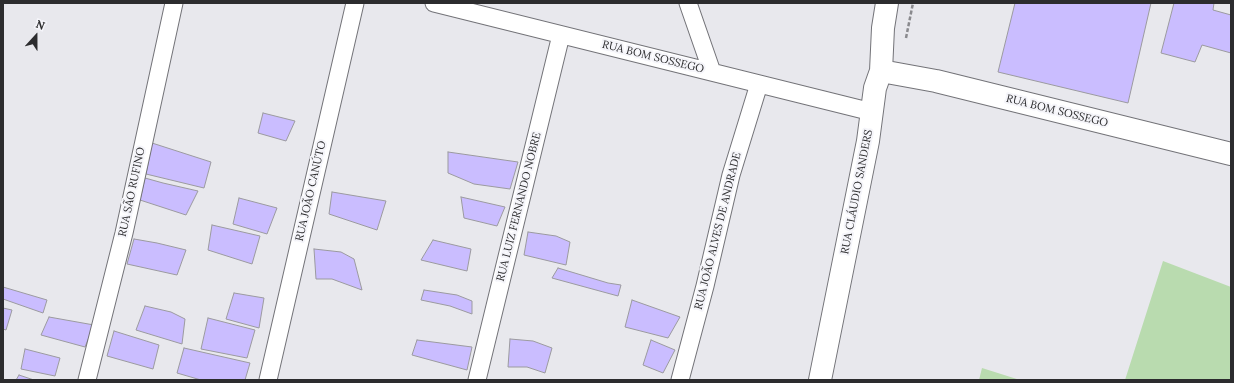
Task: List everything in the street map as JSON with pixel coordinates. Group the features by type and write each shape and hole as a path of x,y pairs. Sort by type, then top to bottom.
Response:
{"main road":[{"name":"RUA CLÁUDIO SANDERS","path":"820,380 872,112 875,88 882,71 883,28 887,3"},
{"name":"RUA BOM SOSSEGO","path":"882,71 936,81 1231,154"}],"street":[{"name":"RUA SÃO RUFINO","path":"87,380 124,233 174,3"},
{"name":"RUA JOÃO CANÚTO","path":"268,380 355,3"},
{"name":"RUA BOM SOSSEGO","path":"434,3 872,112"},
{"path":"688,3 712,72"},
{"name":"RUA LUIZ FERNANDO NOBRE","path":"477,380 561,35"},
{"name":"RUA JOÃO ALVES DE ANDRADE","path":"680,380 705,286 731,175 759,84"}],"green space":[{"path":"1163,261 1231,287 1231,380 1125,380"},
{"path":"982,368 1020,380 979,380"}],"building":[{"path":"1015,3 1151,3 1128,103 998,72"},
{"path":"1174,3 1214,3 1213,10 1231,15 1231,53 1202,45 1195,62 1161,53"},
{"path":"263,113 295,121 286,141 258,133"},
{"path":"152,143 211,162 204,188 146,174"},
{"path":"448,152 518,162 510,189 474,184 448,173"},
{"path":"145,178 198,191 186,215 140,200"},
{"path":"332,192 386,201 377,230 329,214"},
{"path":"461,197 505,207 497,226 464,218"},
{"path":"239,198 277,208 267,234 233,224"},
{"path":"212,225 260,236 252,264 208,250"},
{"path":"528,232 556,236 570,242 566,265 524,255"},
{"path":"134,239 186,250 177,275 127,264"},
{"path":"433,240 471,249 467,271 421,260"},
{"path":"314,249 341,252 354,259 362,290 332,279 316,279"},
{"path":"558,268 608,283 621,285 618,296 552,278"},
{"path":"3,287 47,300 43,313 3,299"},
{"path":"424,290 457,295 472,301 472,314 450,306 421,300"},
{"path":"234,293 264,298 259,328 226,319"},
{"path":"632,300 680,317 668,338 625,327"},
{"path":"145,306 171,312 185,319 182,344 136,330"},
{"path":"3,308 12,310 6,330 3,329"},
{"path":"49,317 94,325 85,347 41,335"},
{"path":"208,318 255,330 247,358 201,349"},
{"path":"114,331 159,345 153,369 107,356"},
{"path":"510,339 533,341 552,348 545,373 527,367 508,367"},
{"path":"417,340 472,347 467,370 412,355"},
{"path":"651,340 675,350 663,373 643,365"},
{"path":"184,348 250,363 245,380 201,380 177,373"},
{"path":"25,349 60,358 55,376 21,369"},
{"path":"19,375 34,380 16,380"}]}
